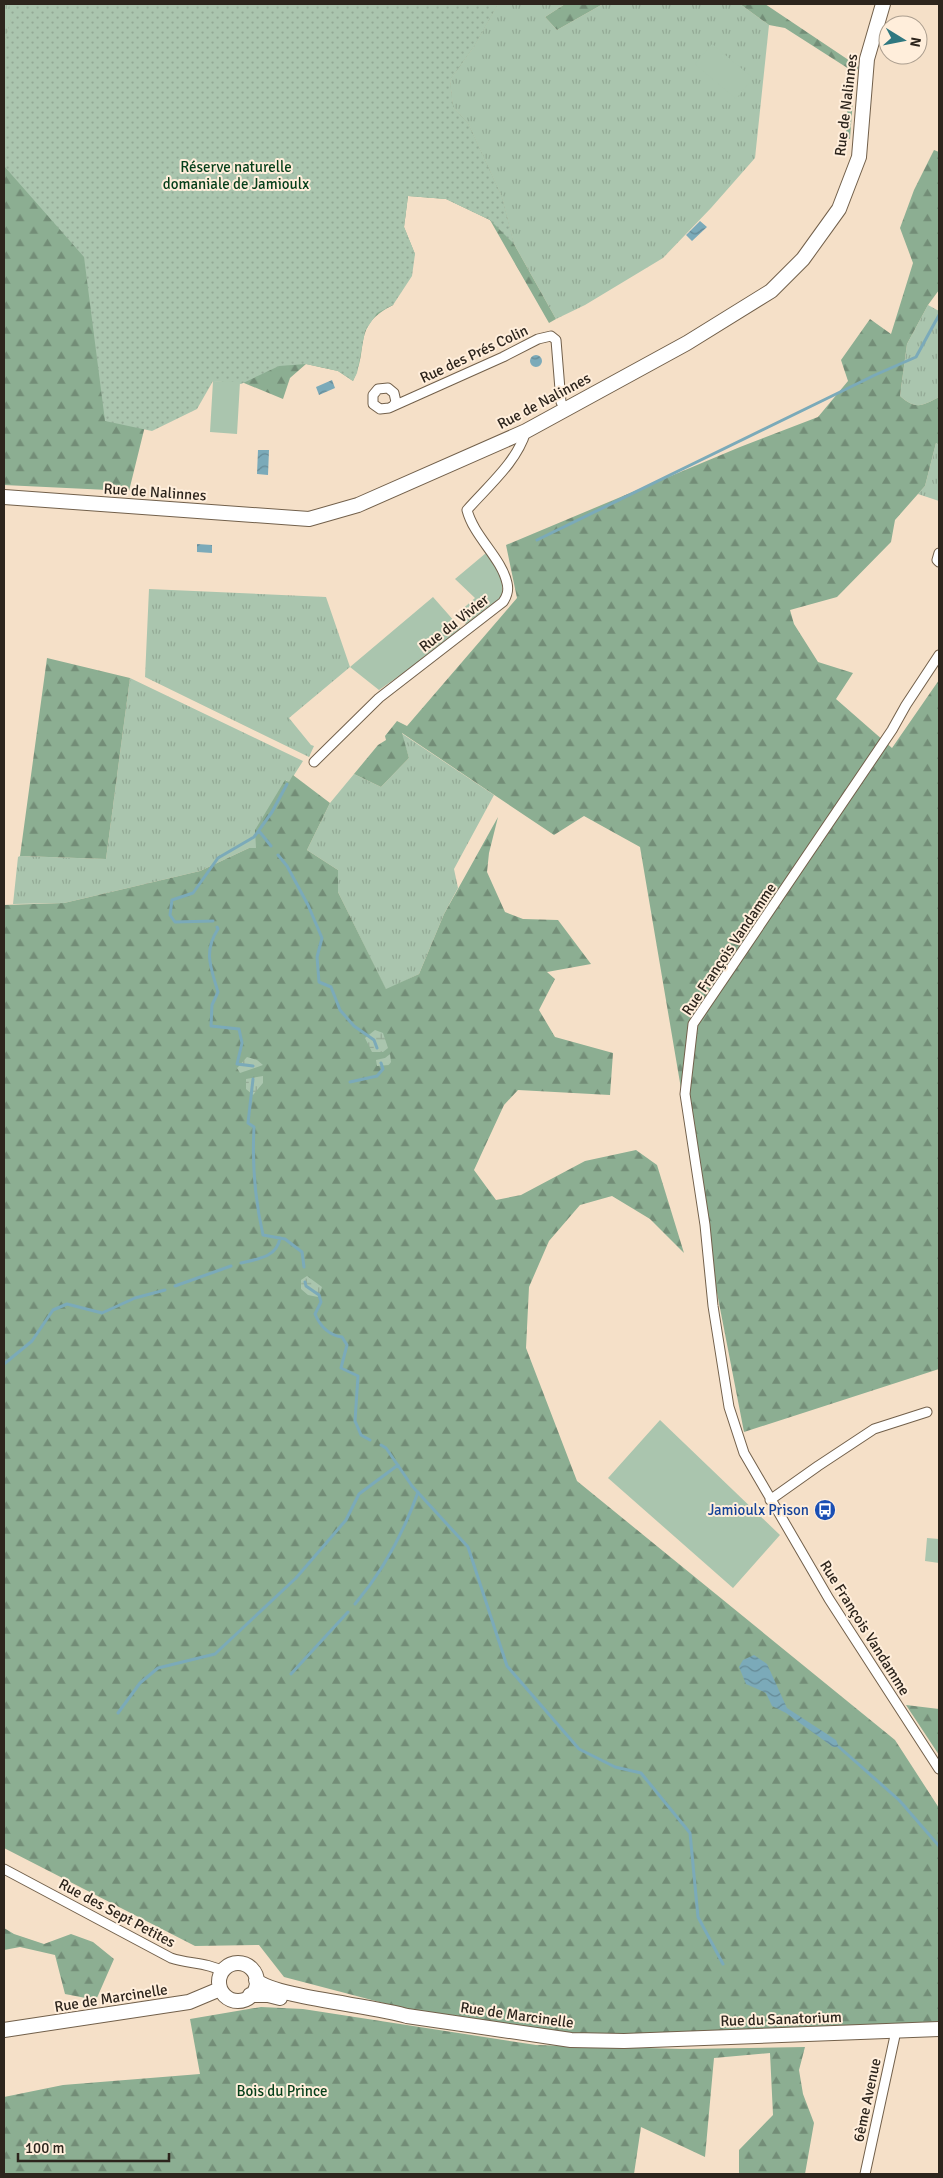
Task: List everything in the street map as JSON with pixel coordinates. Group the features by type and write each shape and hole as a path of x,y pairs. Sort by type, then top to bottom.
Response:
{"street":[{"name":"Rue de Nalinnes","path":"4,497 309,519 358,505 526,431 687,343 771,291 804,259 839,209 859,157 867,59 883,4"},
{"name":"Rue des Prés Colin","path":"394,406 503,357 538,339 551,336 556,340 560,402 565,409"},
{"name":"Rue du Vivier","path":"314,762 379,698 503,602 507,595 507,582 470,522 467,510 510,461 522,444 526,431"},
{"path":"939,553 936,560 939,562"},
{"name":"Rue François Vandamme","path":"939,655 892,730 694,1024 684,1094 705,1225 713,1306 729,1407 744,1453 830,1599 939,1769"},
{"path":"770,1500 874,1429 927,1412"},
{"name":"Rue des Sept Petites","path":"4,1869 172,1958 192,1964 209,1965 222,1971"},
{"name":"Rue de Marcinelle","path":"222,1971 229,1965 241,1963 251,1969 256,1980 269,1987 290,1993 388,2010 407,2016"},
{"path":"220,1989 219,1982 222,1971"},
{"path":"250,1995 256,1985 256,1980"},
{"name":"Rue de Marcinelle","path":"4,2030 189,2002 220,1989 228,1998 234,2000 240,2000 250,1995 268,1996 386,2016 407,2016 565,2039 624,2041"},
{"name":"Rue du Sanatorium","path":"624,2041 939,2029"},
{"name":"6ème Avenue","path":"865,2174 896,2031"}],"green space":[{"path":"4,4 11,4 11,18 4,44"},
{"name":"Réserve naturelle domaniale de Jamioulx","path":"9,4 498,4 475,45 450,80 453,107 468,123 502,197 514,244 490,220 446,199 408,196 404,227 415,254 412,276 393,305 377,313 365,331 357,373 353,381 338,371 306,364 279,366 241,384 213,381 197,409 152,431 105,421 84,257 4,166 4,44 11,18"},
{"path":"498,4 565,4 545,17 557,30 603,4 740,4 769,25 755,158 663,258 585,305 556,319 514,244 502,197 468,123 453,107 450,80 475,45"},
{"name":"Réserve naturelle domaniale de Jamioulx","path":"498,4 475,45 450,80 453,107 468,123 502,197 514,244 556,319 549,323 490,220 446,199 408,196 404,227 415,254 393,305 371,321 366,330 361,358 353,381 338,371 306,364 290,378 283,399 244,383 230,362 146,422 129,491 4,485 4,44 11,18"},
{"path":"565,4 603,4 557,30 545,17"},
{"path":"740,4 765,4 859,67 855,73 850,139 846,138 849,69 785,28 769,25"},
{"path":"712,44 753,78 736,99 695,64"},
{"path":"934,150 939,152 939,290 928,305 907,344 900,396 915,405 928,403 939,397 939,445 936,443 925,486 895,520 891,542 837,597 790,610 794,624 818,662 853,673 836,699 892,748 939,680 939,1369 744,1432 706,1236 640,847 584,816 554,835 402,733 409,758 381,787 354,774 378,745 386,740 385,736 397,721 407,726 517,598 506,545 740,447 818,417 848,381 841,360 870,319 891,334 913,263 900,228 914,190"},
{"path":"928,305 939,311 939,397 928,403 915,405 900,396 907,344"},
{"path":"213,381 240,382 237,434 210,432"},
{"path":"936,443 939,445 939,501 918,494 925,486"},
{"path":"486,553 501,578 502,596 468,627 458,613 475,598 455,579"},
{"path":"149,589 326,597 350,667 289,718 311,745 314,746 309,757 145,677"},
{"path":"433,597 463,631 379,690 350,667"},
{"path":"47,658 130,678 106,859 20,856"},
{"path":"130,678 303,761 289,783 286,780 257,848 249,848 200,871 64,903 13,904 18,857 20,856 106,859"},
{"path":"401,733 494,795 454,869 458,888 444,914 419,974 386,990 338,892 338,870 307,850 330,803 354,774 381,787 409,758"},
{"path":"293,775 330,803 307,850 338,870 338,892 386,989 419,974 444,914 498,817 489,853 487,872 505,912 523,919 558,920 591,964 547,972 555,979 539,1010 555,1037 613,1053 610,1095 518,1090 504,1105 474,1170 496,1200 521,1195 585,1161 636,1150 657,1165 684,1253 650,1219 612,1196 580,1205 549,1241 529,1287 526,1348 577,1481 895,1740 939,1808 939,2023 771,2028 593,2037 410,2010 284,1977 259,1945 195,1946 4,1848 4,905 64,903 200,871 249,848 256,848 255,830 285,780 289,782"},
{"path":"375,1030 383,1033 388,1048 383,1052 372,1052 365,1038"},
{"path":"390,1054 391,1062 389,1065 377,1066 376,1060 385,1058"},
{"path":"247,1057 257,1060 263,1065 240,1073 237,1068"},
{"path":"263,1076 263,1083 253,1095 246,1089 246,1079"},
{"path":"307,1276 322,1287 318,1297 308,1295 301,1289 301,1280"},
{"path":"660,1420 780,1535 733,1588 608,1478"},
{"path":"927,1538 939,1539 939,1563 925,1561"},
{"path":"906,1705 939,1709 939,1755"},
{"path":"4,1928 14,1934 44,1944 71,1934 93,1942 114,1959 96,2000 65,1994 55,1955 20,1947 4,1950"},
{"name":"Bois du Prince","path":"261,2007 303,2009 536,2045 683,2049 805,2047 799,2070 803,2094 814,2123 805,2174 739,2173 739,2150 773,2115 770,2053 714,2058 705,2157 641,2127 634,2174 4,2174 4,2097 63,2085 200,2074 190,2019"}],"water":[{"path":"700,221 707,227 692,241 686,235"},
{"path":"538,355 541,356 541,366 534,367 531,366 530,359 531,356"},
{"path":"332,380 335,388 319,395 316,387"},
{"path":"258,450 269,450 268,475 257,474"},
{"path":"197,544 212,545 212,553 197,552"},
{"path":"754,1655 767,1664 787,1708 836,1740 839,1747 833,1747 786,1713 772,1706 766,1693 746,1684 739,1667 743,1660"}],"waterway":[{"path":"537,540 875,375 916,357 939,315"},
{"path":"213,921 175,922 170,915 172,900 193,893 218,858 254,837 272,812 287,784"},
{"path":"259,831 271,846"},
{"path":"278,855 287,866 308,905 322,938 317,957 319,982 331,987 340,1010 354,1026 374,1040 377,1048"},
{"path":"217,927 210,953 211,968 218,992 212,1005 211,1026 239,1029 242,1043 237,1064 253,1066"},
{"path":"350,1082 377,1076 383,1069 381,1063"},
{"path":"253,1079 248,1123 254,1127 253,1155 255,1182 263,1235 285,1239 302,1252 304,1267"},
{"path":"241,1263 271,1253 280,1238"},
{"path":"175,1286 231,1266"},
{"path":"305,1282 306,1286 319,1295 321,1302 315,1314 320,1322 329,1332 342,1337 347,1345 341,1368 358,1376 355,1421 361,1435 370,1440"},
{"path":"4,1364 32,1341 53,1310 67,1304 102,1313 135,1298 165,1290"},
{"path":"381,1445 386,1448 412,1486 468,1547 507,1666 579,1749 615,1767 641,1773 690,1833 698,1917 723,1964"},
{"path":"118,1713 140,1683 158,1668 215,1654 296,1578 346,1520 359,1494 398,1465"},
{"path":"355,1604 374,1579 391,1551 406,1522 418,1492"},
{"path":"291,1674 348,1612"},
{"path":"839,1747 899,1800 939,1846"}],"place":[{"name":"Jamioulx Prison","path":"825,1510"}]}
